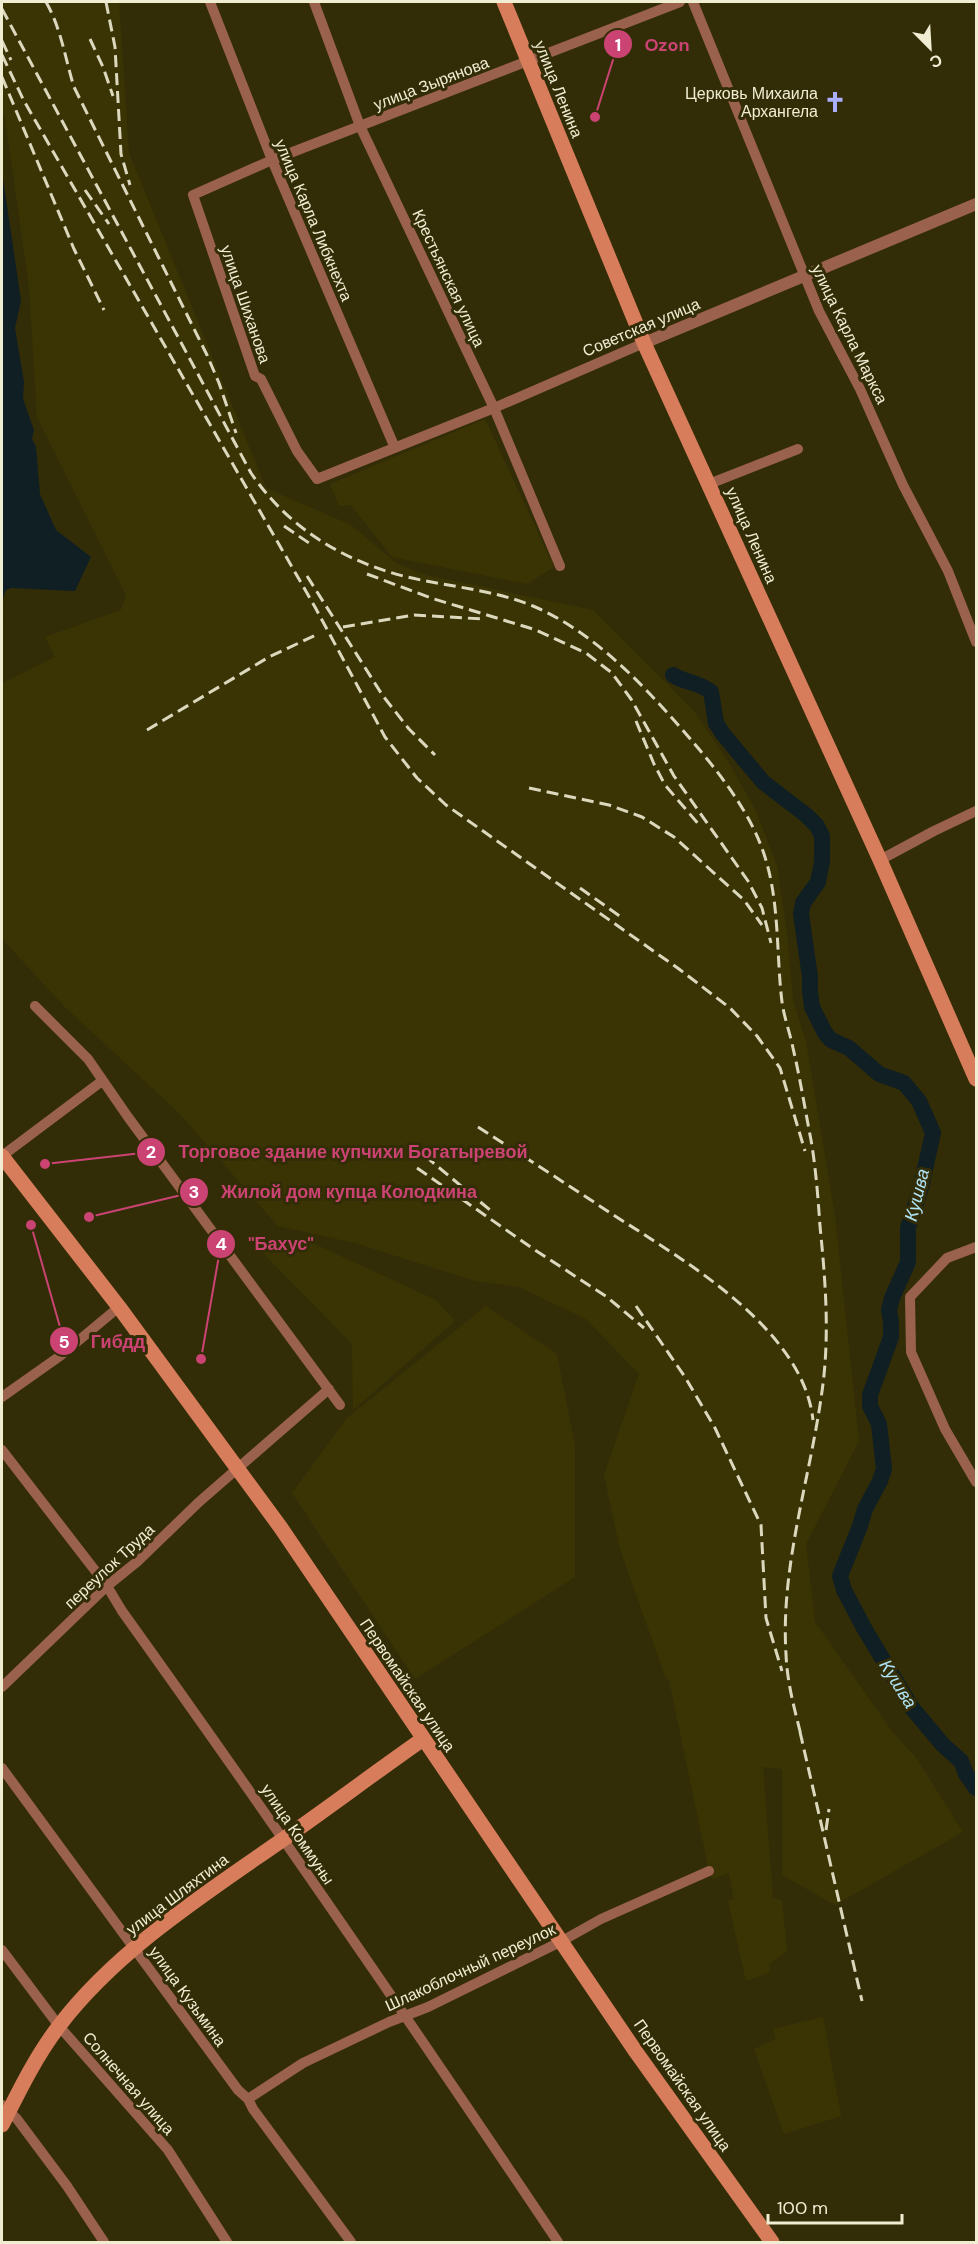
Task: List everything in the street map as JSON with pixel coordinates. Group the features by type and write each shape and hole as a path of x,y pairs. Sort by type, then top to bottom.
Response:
{"main road":[{"name":"улица Ленина","path":"504,2 644,343 880,860 976,1078"},
{"name":"Первомайская улица","path":"2,1156 119,1307 281,1528 636,2052 772,2242"},
{"name":"улица Шляхтина","path":"4,2114 59,2026 92,1988 135,1949 213,1888 423,1739"}],"street":[{"name":"улица Карла Либкнехта","path":"210,2 272,160 395,448"},
{"name":"Крестьянская улица","path":"314,2 360,126 494,408 560,566"},
{"name":"улица Зырянова","path":"193,195 272,160 680,2"},
{"name":"улица Карла Маркса","path":"693,2 819,311 860,389 903,485 948,571 976,642"},
{"name":"улица Шиханова","path":"193,195 255,376 261,379 297,451 317,479"},
{"name":"Советская улица","path":"317,479 494,408 976,204"},
{"path":"709,484 798,449"},
{"path":"880,860 976,811"},
{"path":"35,1006 88,1059 340,1405"},
{"path":"2,1156 102,1081"},
{"path":"976,1247 947,1258 910,1297 911,1352 945,1428 976,1482"},
{"path":"2,1397 60,1356 119,1307"},
{"name":"переулок Труда","path":"2,1688 107,1586 138,1561 199,1502 329,1389"},
{"name":"улица Коммуны","path":"2,1450 107,1586 122,1611 407,2016 558,2242"},
{"name":"улица Кузьмина","path":"2,1767 351,2242"},
{"name":"Шлакоблочный переулок","path":"248,2099 303,2063 389,2022 407,2016 562,1941 601,1919 709,1871"},
{"name":"Солнечная улица","path":"2,1950 59,2026 168,2150 227,2242"},
{"path":"4,2114 17,2120 67,2186 104,2242"}],"shaded area":[{"path":"2,2 119,2 129,153 266,488 351,525 396,563 426,575 593,610 693,710 726,758 756,811 777,866 787,934 793,1000 806,1042 835,1217 859,1441 806,1544 815,1622 894,1734 915,1756 963,1832 835,1905 782,1875 782,1769 763,1767 773,1898 782,1900 787,1951 769,1964 770,1972 746,1981 728,1901 734,1899 729,1873 712,1879 709,1871 669,1680 666,1679 620,1549 604,1475 639,1374 586,1319 519,1287 475,1281 355,1243 278,1226 178,1112 65,1007 2,939 2,683 55,657 45,637 121,610 126,595 37,417 29,286 2,110"},
{"path":"2,171 21,301 15,328 24,382 23,399 34,430 32,439 36,447 40,494 56,530 91,557 75,591 11,588 6,590 3,599 2,627"},
{"path":"485,419 554,567 527,584 392,557 351,505 339,506 330,484"},
{"path":"306,1240 436,1300 455,1321 353,1410 352,1344 257,1247"},
{"path":"486,1306 557,1354 575,1446 575,1577 415,1679 292,1493 347,1418"},
{"path":"823,2017 841,2116 784,2134 754,2049 776,2039 773,2029"}],"waterway":[{"name":"Кушва","path":"673,675 702,686 711,692 716,723 723,734 763,782 817,826 822,836 822,862 818,882 803,903 801,914 812,1007 831,1040 849,1048 879,1074 904,1083 919,1101 933,1133 921,1187 908,1228 908,1262 889,1310 891,1337 870,1395 870,1406 879,1424 884,1469 865,1509 840,1576 844,1590 864,1628 912,1708 943,1745 961,1761 966,1774 976,1788"}],"railway":[{"path":"46,2 59,33 74,87 207,355 236,433"},
{"path":"106,2 115,47 121,154 130,185"},
{"path":"2,9 251,473 267,495 306,531 351,557 400,575 520,601 557,618 579,632 640,684 693,742 734,795 758,839 773,890 782,1002 813,1151 826,1301 824,1375 793,1549 786,1619 788,1676 802,1739"},
{"path":"90,39 113,96"},
{"path":"2,41 11,60"},
{"path":"2,55 24,101 315,607 385,737 417,778 446,805 679,969 730,1008 757,1036 780,1068 805,1151"},
{"path":"2,77 74,249 104,310"},
{"path":"85,190 109,224"},
{"path":"284,526 309,543"},
{"path":"367,574 431,598 536,630 586,653 612,673 631,699 674,776 748,881 762,908 771,943"},
{"path":"307,576 383,696 409,729 435,755"},
{"path":"343,627 414,615 483,619"},
{"path":"147,730 269,657 316,635"},
{"path":"636,721 665,785 701,827"},
{"path":"529,788 609,805 642,817 674,837 744,900 762,925"},
{"path":"580,888 621,917"},
{"path":"478,1127 672,1253 735,1300 764,1327 787,1355 804,1387 813,1420"},
{"path":"425,1156 490,1210"},
{"path":"417,1168 607,1297 644,1328"},
{"path":"636,1306 685,1377 715,1428 761,1525 766,1618 782,1671"},
{"path":"800,1732 862,2001"},
{"path":"826,1830 829,1809"}],"place":[{"name":"Церковь Михаила Архангела","path":"835,102"},
{"name":"Ozon","path":"595,117"},
{"name":"Торговое здание купчихи Богатыревой","path":"45,1164"},
{"name":"Жилой дом купца Колодкина","path":"89,1217"},
{"name":"Гибдд","path":"31,1225"},
{"name":"\"Бахус\"","path":"201,1359"}]}
